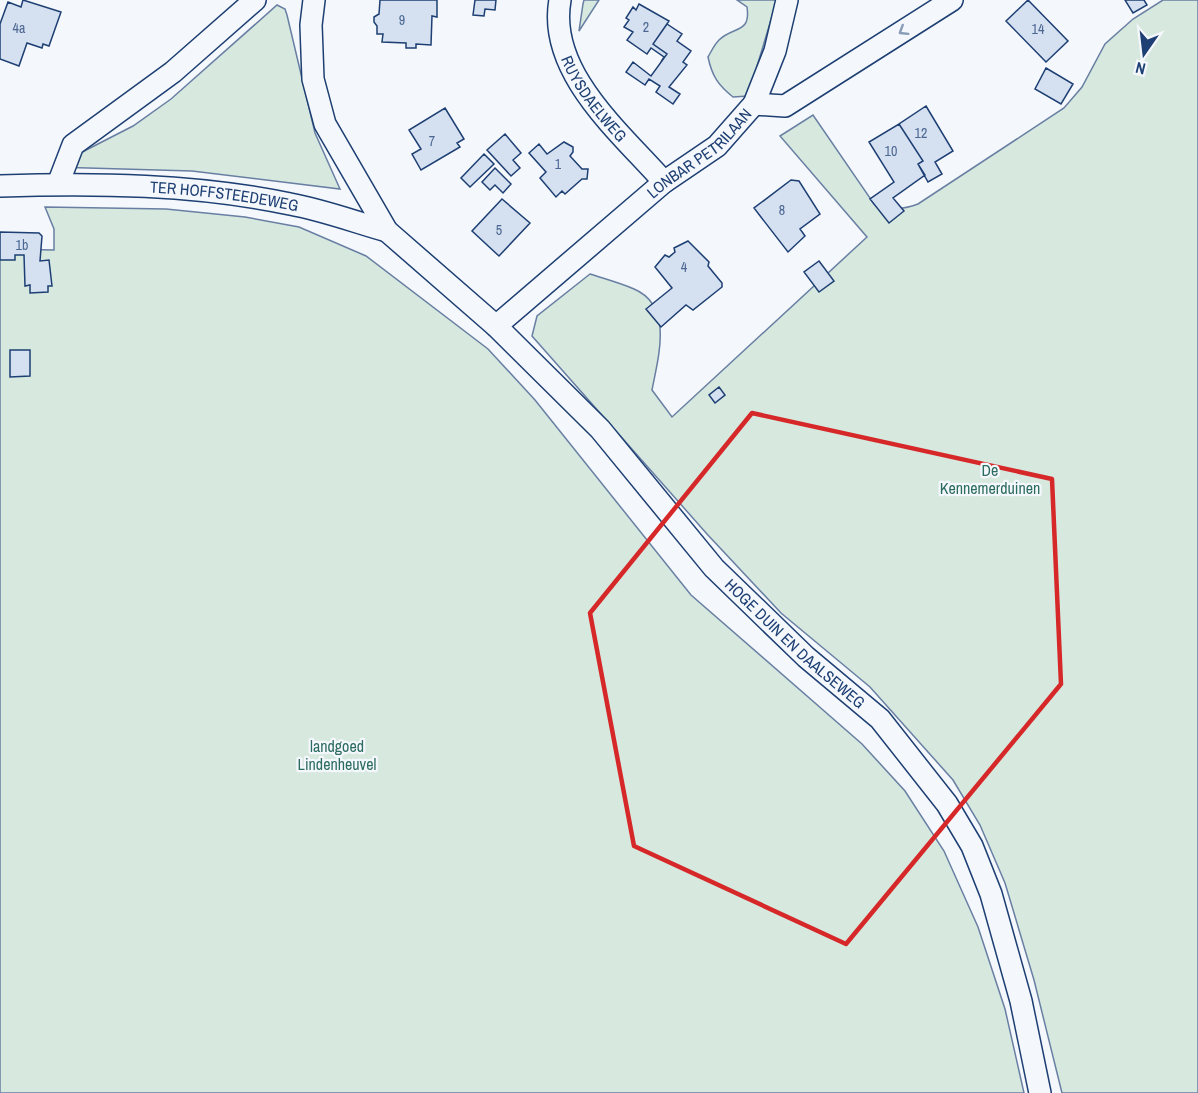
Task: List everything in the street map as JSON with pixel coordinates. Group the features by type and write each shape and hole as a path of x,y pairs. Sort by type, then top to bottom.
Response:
{"street":[{"path":"58,184 73,145 173,72 255,0"},
{"name":"TER HOFFSTEEDEWEG","path":"314,0 311,24 313,79 325,124 387,231 428,265"},
{"name":"RUYSDAELWEG","path":"560,0 557,19 560,43 571,70 605,116 664,182"},
{"path":"754,104 775,51 788,0"},
{"name":"LONBAR PETRILAAN","path":"496,326 664,182 717,146 754,104 785,106 952,0"},
{"name":"TER HOFFSTEEDEWEG","path":"0,186 58,184 175,188 290,204 387,231"},
{"name":"HOGE DUIN EN DAALSEWEG","path":"428,265 496,326 600,429 714,568 806,657 880,719 947,804 972,846 991,894 1021,1001 1040,1093"}],"highlighted area":[{"path":"752,413 1052,479 1061,684 846,944 634,846 590,613"}],"green space":[{"path":"584,0 599,0 579,31 583,4"},
{"path":"737,0 777,0 748,96 733,97 716,80 708,57 719,40 744,26 748,16 747,7"},
{"name":"De Kennemerduinen","path":"1163,0 1198,0 1198,1093 1062,1093 1034,980 1005,883 980,825 953,780 870,687 781,613 707,534 532,336 537,316 590,274 634,289 647,297 655,307 659,320 659,348 652,390 672,417 867,237 780,136 813,115 874,204 896,208 918,204 1064,108 1082,87 1105,44 1133,19"},
{"path":"277,5 285,9 315,133 340,189 192,171 53,167 133,126 171,99"},
{"name":"landgoed Lindenheuvel","path":"45,207 166,209 245,217 299,227 366,256 488,349 535,400 691,595 862,744 905,791 944,851 978,927 1005,1009 1024,1093 0,1093 0,249 54,250 54,229"}],"building":[{"path":"23,0 61,12 49,46 43,44 42,48 27,43 19,66 0,59 0,24 8,2 21,7"},
{"path":"380,0 437,0 437,17 432,16 431,45 416,44 416,48 406,48 406,43 382,42 383,34 377,34 377,26 374,22 374,17 379,14"},
{"path":"475,0 496,0 495,10 485,9 484,16 473,15"},
{"path":"1028,0 1068,41 1046,62 1006,21"},
{"path":"1125,0 1144,0 1147,5 1133,13"},
{"path":"639,4 669,21 653,44 667,54 661,62 664,57 651,48 647,54 627,40 633,32 624,27 629,20 626,18 633,7 636,10"},
{"path":"667,24 682,34 677,41 691,51 683,62 687,65 669,87 680,94 673,104 656,92 660,86 649,79 645,85 626,72 633,62 651,76 667,54 653,44"},
{"path":"1046,68 1073,84 1061,104 1035,89"},
{"path":"926,106 953,151 935,162 942,174 928,182 918,164 923,161 899,124"},
{"path":"445,108 464,139 457,143 460,147 421,170 412,154 421,149 409,130"},
{"path":"899,124 923,161 918,164 925,175 893,198 904,211 889,223 870,199 894,182 869,142"},
{"path":"505,134 521,153 513,160 520,168 511,176 487,150"},
{"path":"564,142 573,147 570,156 582,169 588,169 587,179 582,179 565,194 562,191 556,197 540,178 546,172 529,153 539,144 547,154"},
{"path":"484,154 494,164 470,187 461,178"},
{"path":"495,168 511,184 503,193 495,185 490,190 482,182"},
{"path":"791,180 799,181 820,214 800,229 805,236 788,252 754,208"},
{"path":"502,199 530,223 499,256 472,231"},
{"path":"0,232 39,233 42,236 40,261 49,260 52,286 48,286 48,292 30,293 30,285 25,286 24,255 15,255 15,260 0,260"},
{"path":"688,241 709,262 708,266 722,283 722,287 693,310 686,305 661,327 646,309 672,288 655,267 665,255 669,257 675,252 674,248"},
{"path":"819,261 834,281 819,292 804,272"},
{"path":"10,350 30,350 30,376 10,377"},
{"path":"719,387 725,395 715,403 709,395"}]}
